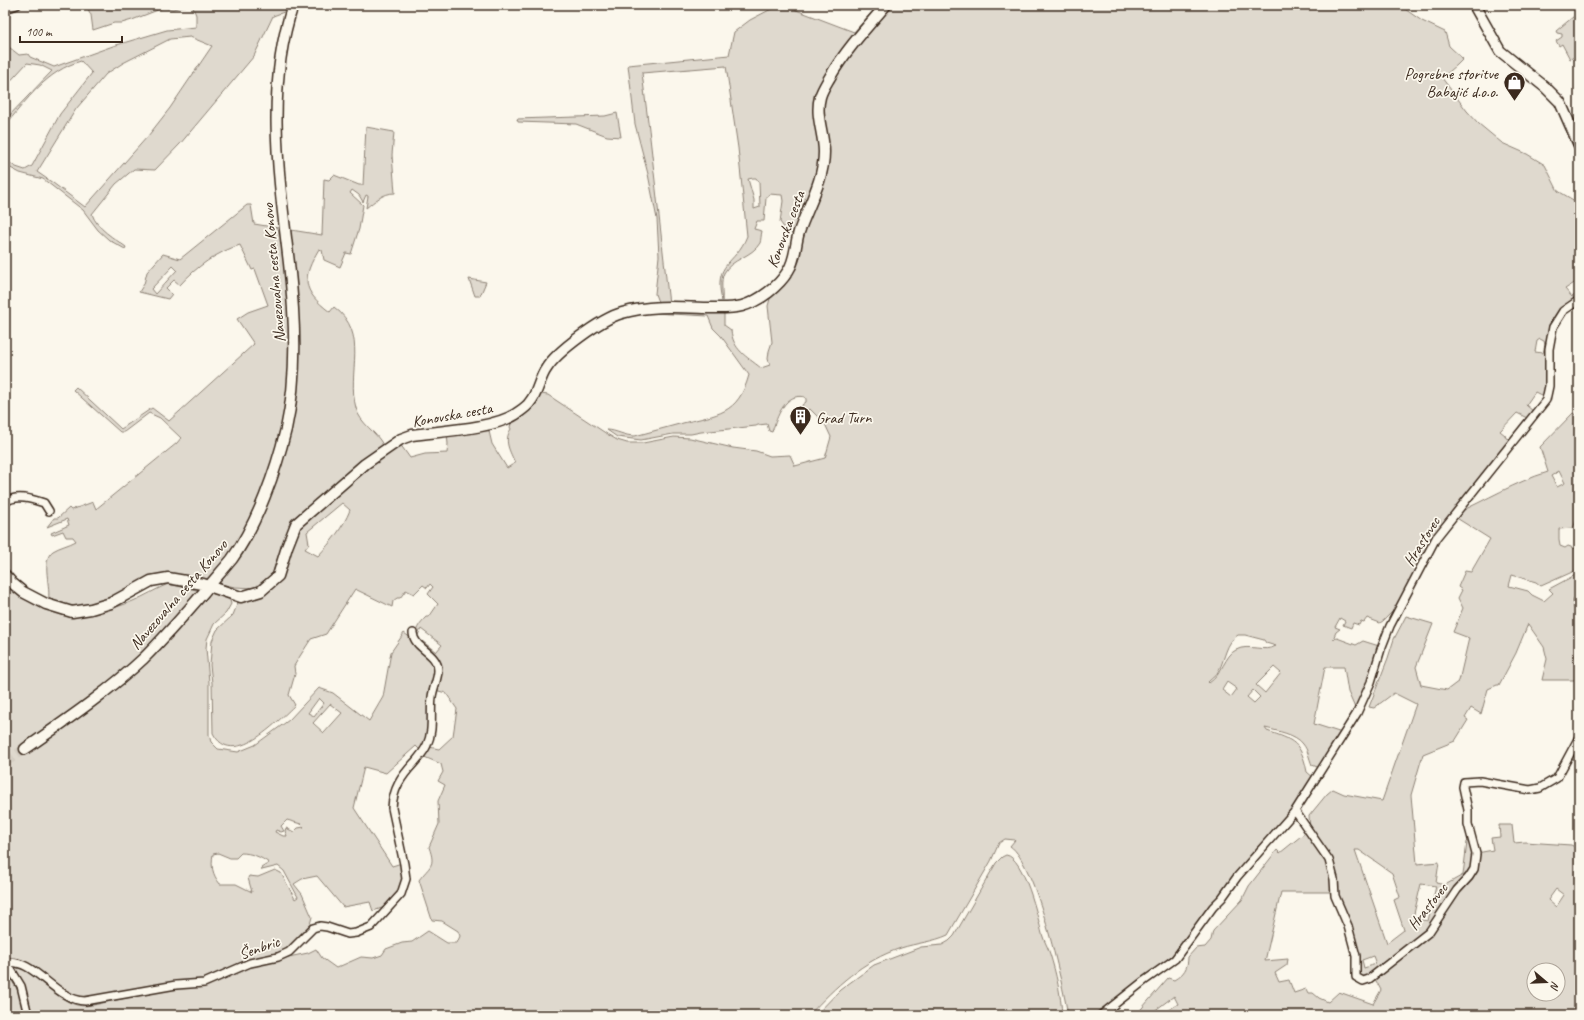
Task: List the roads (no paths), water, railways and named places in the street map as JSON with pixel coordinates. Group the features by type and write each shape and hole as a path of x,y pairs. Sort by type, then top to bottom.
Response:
{"street":[{"path":"5,9 17,5"},
{"name":"Navezovalna cesta Konovo","path":"25,750 85,707 143,659 176,624 232,559 256,515 275,469 286,428 292,387 294,347 293,303 279,179 276,122 279,71 285,27 293,5"},
{"name":"Konovska cesta","path":"5,575 12,583 34,598 46,604 72,612 91,609 111,602 152,582 168,578 209,586 241,597 261,591 278,576 286,547 296,524 365,464 401,439 412,435 490,424 514,415 530,402 544,371 552,360 574,342 604,321 620,313 644,308 728,308 743,306 767,293 781,281 790,269 795,254 798,233 817,187 823,168 824,151 818,110 820,96 836,66 859,36 886,5"},
{"path":"1474,5 1500,52 1545,87 1560,102 1579,145"},
{"name":"Hrastovec","path":"1101,1015 1144,981 1175,960 1213,907 1296,811 1357,713 1371,682 1390,626 1436,538 1546,400 1549,386 1549,349 1553,327 1563,311 1579,300"},
{"path":"5,502 10,499 28,498 44,503 49,512"},
{"path":"1579,598 1579,609"},
{"name":"Šenbric","path":"6,962 20,964 40,976 68,998 76,1001 85,1001 176,985 204,983 250,963 278,957 289,952 313,928 320,926 348,934 356,933 371,927 401,894 405,886 406,879 404,864 392,808 392,799 399,781 427,746 430,736 432,697 438,670 434,659 417,643 413,633"},
{"name":"Hrastovec","path":"1296,811 1329,860 1334,879 1335,896 1348,926 1356,956 1356,977 1363,981 1369,979 1429,932 1457,890 1470,877 1474,869 1476,854 1468,824 1468,810 1463,787 1464,782 1480,780 1530,790 1540,788 1557,778 1579,737"},
{"name":"Šenbric","path":"6,962 21,986 28,1015"}],"tunnel":[{"path":"5,762 25,749"}],"place":[{"name":"Pogrebne storitve Babajić d.o.o.","path":"1514,102"},
{"name":"Grad Turn","path":"801,436"}]}
